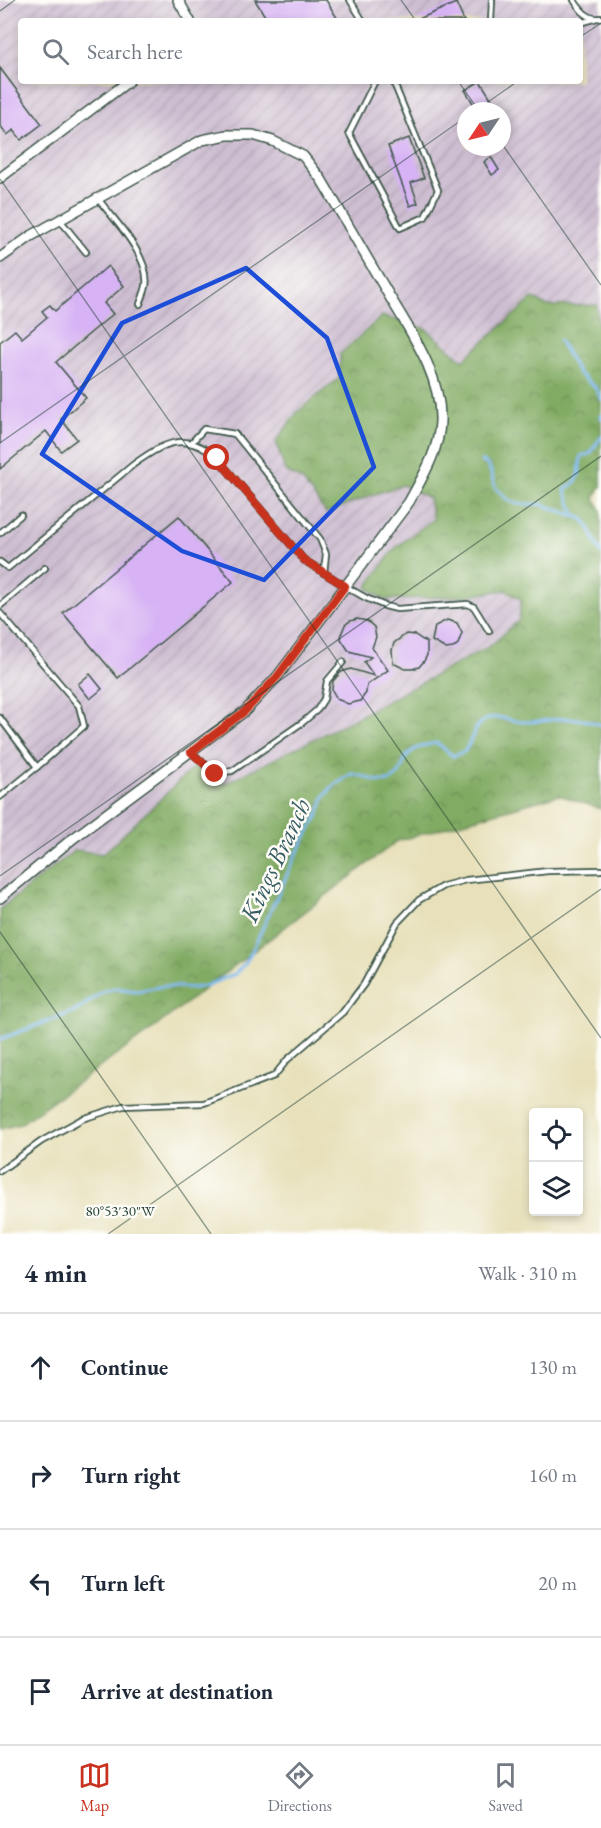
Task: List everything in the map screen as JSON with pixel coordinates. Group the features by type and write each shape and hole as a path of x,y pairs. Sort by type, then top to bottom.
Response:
{"street":[{"path":"178,0 188,18"},
{"path":"0,178 125,84"},
{"path":"0,258 30,236 202,140 227,135 253,135 273,141 303,156 321,178 423,354 437,391 441,422 436,447 408,502 277,677 245,711 70,840 0,898"}],"lane":[{"path":"350,0 361,18"},
{"path":"491,18 492,0"},
{"path":"574,0 585,15 594,19"},
{"path":"583,22 601,18"},
{"path":"374,84 349,133 400,228 425,217 438,190 394,84"},
{"path":"98,199 129,238 144,265 147,284 140,304"},
{"path":"60,220 87,252"},
{"path":"191,443 204,429 235,434 320,539 326,554 324,573"},
{"path":"0,562 8,568 134,464 156,449 167,443 191,443 206,448 217,458 304,560 324,573 366,598 397,609 468,604 474,607 489,631"},
{"path":"0,533 21,515"},
{"path":"0,606 45,568"},
{"path":"0,613 79,706 84,726 0,797"},
{"path":"191,752 215,774 232,771 317,710 324,699 327,681 343,662"},
{"path":"0,718 37,767"},
{"path":"0,1171 42,1141 82,1119 123,1106 204,1103 274,1076 287,1060 343,1011 364,984 397,923 419,900 442,886 466,879 548,871 601,870"}],"highlighted area":[{"path":"246,268 327,338 374,467 264,580 182,551 42,454 122,323"}],"shaded area":[{"path":"0,0 601,0 601,371 597,305 546,306 533,299 463,360 426,329 340,354 339,378 298,411 285,471 303,481 326,513 403,485 430,497 433,519 394,549 367,587 384,600 465,596 505,590 521,599 519,620 490,645 352,720 224,784 194,767 103,854 75,850 0,909"}],"green space":[{"path":"533,298 546,306 597,305 601,371 601,487 594,497 601,510 601,809 559,795 397,841 146,1034 20,1124 0,1129 0,909 75,850 103,854 194,767 224,784 352,720 490,646 519,620 521,599 505,590 465,596 384,600 367,587 394,549 433,519 429,498 403,485 326,513 303,481 285,471 276,441 298,411 339,378 340,354 382,316 426,329 463,360"}],"building":[{"path":"255,0 326,0 337,18 266,18"},
{"path":"456,3 463,18 421,18"},
{"path":"0,68 42,124 21,140 14,130 7,135 0,125"},
{"path":"475,84 482,84 493,102 472,102 465,90"},
{"path":"409,138 424,178 411,183 418,203 410,206 388,146"},
{"path":"491,157 499,170 492,175 484,162"},
{"path":"108,266 124,286 104,303 113,314 56,362 86,398 61,419 77,439 61,451 46,431 0,469 0,342 15,330 22,338 47,317 42,311 50,305 55,311"},
{"path":"179,516 233,582 118,678 63,613"},
{"path":"357,619 367,621 374,627 376,637 372,648 388,670 367,685 366,693 360,701 348,704 337,699 332,690 333,681 341,672 351,669 374,676 364,662 371,657 349,651 341,639 345,625"},
{"path":"447,620 457,623 462,633 458,644 446,649 432,641 435,626"},
{"path":"406,634 415,635 427,643 427,655 424,661 419,667 412,669 405,669 393,663 394,643"},
{"path":"90,674 102,689 90,699 78,684"}],"waterway":[{"path":"559,340 578,373 596,388 601,399"},
{"path":"575,515 565,490 576,481 579,475 581,456 590,454 601,437"},
{"path":"481,461 489,466 495,487 508,500 517,504 540,504 581,518 586,522 601,553"},
{"name":"Kings Branch","path":"0,1039 76,1011 104,991 115,988 137,991 164,986 194,988 235,974 246,962 253,949 296,855 318,815 324,797 332,787 351,774 383,782 388,781 396,777 410,753 420,747 437,743 453,756 465,751 478,726 490,718 527,722 580,719 601,725"}],"route":[{"path":"215,774 191,752 245,711 277,677 345,586 304,560 217,458"}]}
